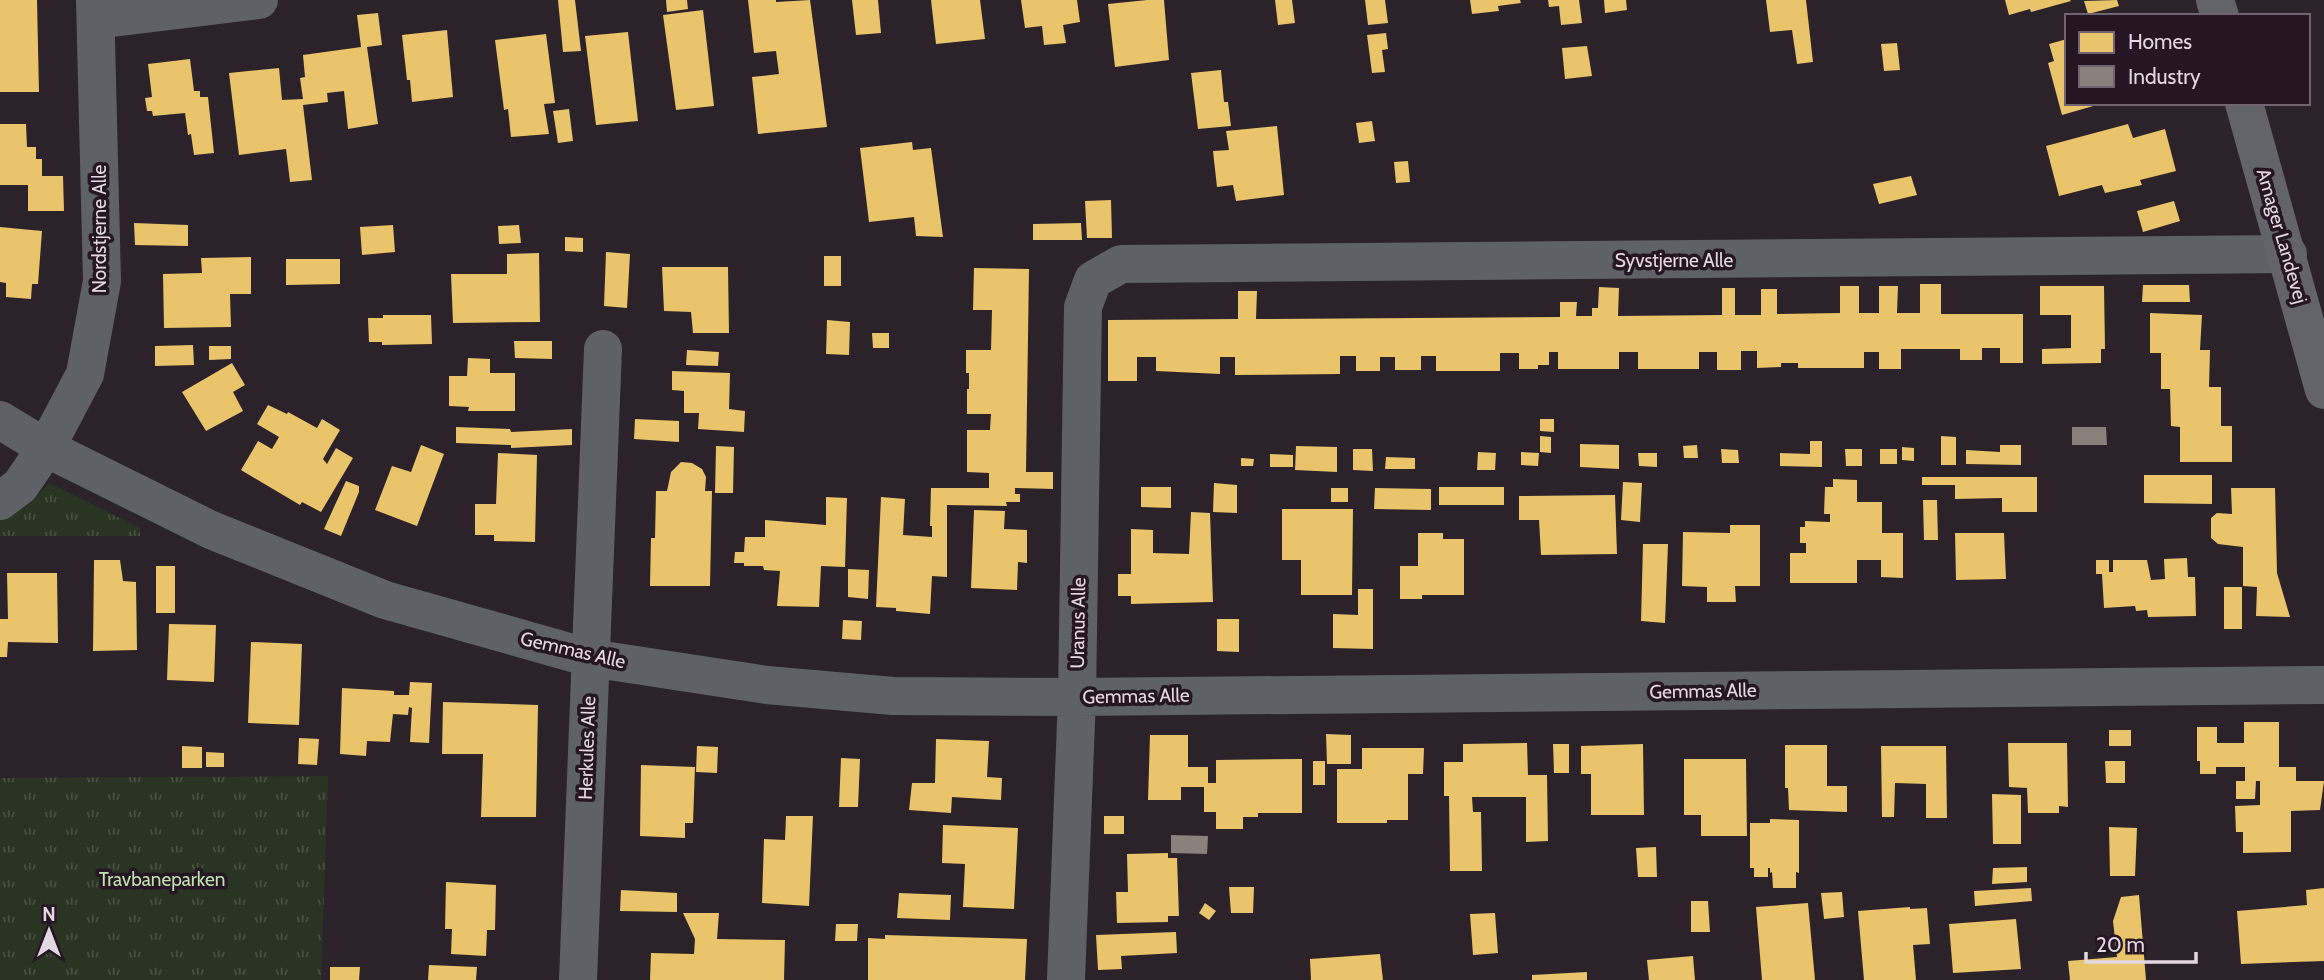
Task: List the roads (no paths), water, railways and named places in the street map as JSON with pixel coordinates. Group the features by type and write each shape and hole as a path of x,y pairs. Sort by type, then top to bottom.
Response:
{"street":[{"path":"95,10 259,0"},
{"name":"Nordstjerne Alle","path":"0,501 20,486 46,448 85,374 102,281 95,10"},
{"name":"Amager Landevej","path":"2245,105 2322,375"},
{"name":"Syvstjerne Alle","path":"1083,307 1093,279 1121,264 2288,254"},
{"name":"Uranus Alle","path":"1066,980 1077,697 1083,307"},
{"name":"Herkules Alle","path":"578,980 603,349"},
{"name":"Gemmas Alle","path":"0,420 46,448 211,530 385,600 590,658 767,685 893,696 1077,697 2324,685"}],"park label":[{"name":"Travbaneparken","path":"162,879"}]}
